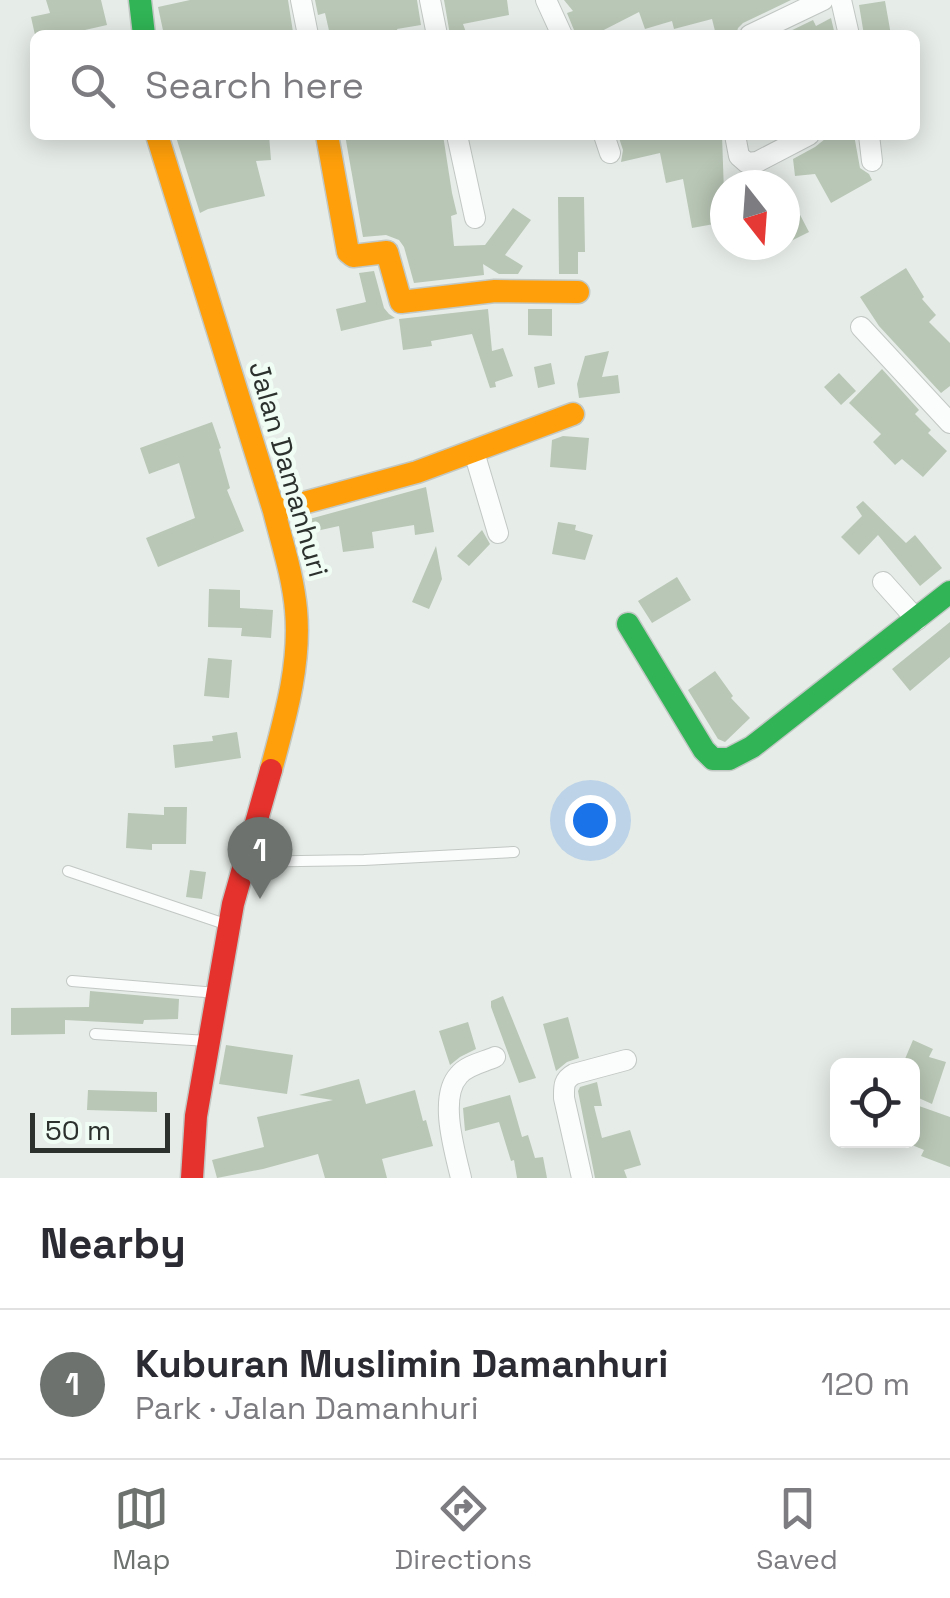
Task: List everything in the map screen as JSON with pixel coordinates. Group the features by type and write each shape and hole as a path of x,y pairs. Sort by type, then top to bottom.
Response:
{"street":[{"path":"140,0 143,30"},
{"path":"301,0 307,30"},
{"path":"430,0 436,30"},
{"path":"546,0 560,30"},
{"path":"760,30 823,0"},
{"path":"841,0 848,30"},
{"name":"Jalan Damanhuri","path":"166,140 274,511 296,612 294,669 287,712 229,926 196,1116 192,1178"},
{"path":"328,140 348,252 353,256 387,252 401,302 495,291 578,292"},
{"path":"459,140 474,218"},
{"path":"736,140 739,156 746,163 757,162 799,140"},
{"path":"870,140 872,161"},
{"path":"861,327 950,422"},
{"path":"274,511 418,472 573,414"},
{"path":"474,452 498,533"},
{"path":"883,582 917,620"},
{"path":"628,624 704,750 713,759 729,759 752,747 950,592"},
{"path":"461,1178 450,1120 452,1087 457,1076 468,1068 495,1057"},
{"path":"582,1178 564,1085 574,1074 626,1060"}],"lane":[{"path":"245,862 514,852"},
{"path":"68,871 229,926"},
{"path":"72,981 218,993"},
{"path":"95,1034 209,1040"}],"building":[{"path":"46,0 101,0 107,25 85,30 34,30 31,17 50,13"},
{"path":"190,0 288,0 293,30 163,30 158,7"},
{"path":"315,0 417,0 421,25 397,30 329,30 325,13 318,15"},
{"path":"444,0 507,0 509,15 463,24 465,30 449,30"},
{"path":"564,0 791,0 743,23 737,30 715,30 712,19 674,29 672,21 645,29 639,12 604,30 574,30 567,13 573,11"},
{"path":"885,1 890,30 863,30 859,5"},
{"path":"831,18 834,30 792,30 813,20 816,26"},
{"path":"177,140 269,140 271,160 256,161 265,196 200,213"},
{"path":"346,140 444,140 457,214 451,216 454,246 485,245 513,208 531,220 505,255 523,266 518,274 499,274 483,264 484,275 414,283 399,240 386,235 363,237"},
{"path":"620,140 722,140 723,170 710,170 710,225 692,228 683,179 666,183 660,153 621,162"},
{"path":"824,140 855,140 860,168 872,180 831,203 815,174 800,176 800,170 794,170 793,159"},
{"path":"558,197 584,197 585,252 578,252 578,274 559,274"},
{"path":"800,215 809,232 800,236"},
{"path":"906,268 922,299 936,315 929,322 950,343 950,386 941,393 879,326 860,297"},
{"path":"374,271 384,308 395,318 341,331 336,309 366,302 359,273"},
{"path":"488,309 492,351 503,348 513,376 495,382 496,387 490,388 472,334 403,350 399,319"},
{"path":"528,309 552,309 552,336 528,335"},
{"path":"609,351 602,377 618,375 620,393 579,398 577,384 585,356"},
{"path":"551,363 555,384 538,388 534,367"},
{"path":"882,369 919,410 915,414 931,430 928,433 947,451 923,477 902,459 895,465 873,442 881,434 849,403"},
{"path":"839,373 856,391 841,405 824,387"},
{"path":"212,422 230,488 227,490 244,531 158,567 146,538 195,518 179,463 149,474 140,448"},
{"path":"563,436 589,438 586,470 550,467 552,440"},
{"path":"426,487 434,532 415,535 414,525 372,532 374,548 343,552 339,526 298,535 295,523"},
{"path":"863,501 906,543 915,535 942,568 920,586 878,535 859,555 841,537 862,516 856,507"},
{"path":"558,522 576,525 575,530 593,535 585,560 552,554"},
{"path":"482,530 490,544 469,566 457,556"},
{"path":"436,546 442,579 429,609 412,602"},
{"path":"677,577 691,600 652,623 638,601"},
{"path":"209,589 240,590 240,608 273,610 271,638 241,636 242,628 208,627"},
{"path":"950,622 950,657 910,691 892,669"},
{"path":"208,658 232,660 229,698 204,696"},
{"path":"715,671 731,698 750,718 725,742 718,739 688,690"},
{"path":"237,732 241,758 175,768 173,745 213,741 212,736"},
{"path":"164,807 187,807 186,844 152,844 152,850 126,848 128,813 164,815"},
{"path":"190,870 206,872 202,899 186,897"},
{"path":"90,991 179,999 178,1019 144,1020 143,1024 65,1020 65,1034 11,1035 11,1008 89,1007"},
{"path":"503,996 536,1078 519,1083 491,1007 491,1001"},
{"path":"568,1017 579,1058 556,1071 543,1024"},
{"path":"468,1022 476,1049 450,1065 439,1031"},
{"path":"913,1040 933,1049 929,1057 946,1062 932,1104 920,1099 920,1058 905,1058"},
{"path":"226,1045 293,1055 287,1094 219,1084"},
{"path":"359,1079 366,1104 415,1090 433,1146 382,1159 387,1178 325,1178 318,1154 217,1178 212,1160 264,1147 257,1117 333,1100 299,1095"},
{"path":"597,1082 602,1106 594,1106 602,1138 630,1130 641,1165 624,1170 627,1178 595,1178 578,1091"},
{"path":"88,1090 157,1092 157,1112 87,1110"},
{"path":"510,1095 522,1137 528,1135 535,1158 543,1157 547,1178 517,1178 499,1122 465,1131 463,1108"},
{"path":"920,1106 950,1117 950,1167 921,1156 924,1150 919,1148"}],"traffic: fast":[{"path":"140,0 143,30"},
{"path":"628,624 704,750 713,759 729,759 752,747 950,592"}],"traffic: slow":[{"path":"159,140 274,511 292,585 297,630 294,671 271,770"},
{"path":"328,140 348,252 353,256 387,252 401,302 495,291 578,292"},
{"path":"274,511 417,472 573,414"}],"traffic: jam":[{"path":"192,1178 196,1116 233,904 271,770"}],"place":[{"name":"Kuburan Muslimin Damanhuri","path":"260,899"}]}
